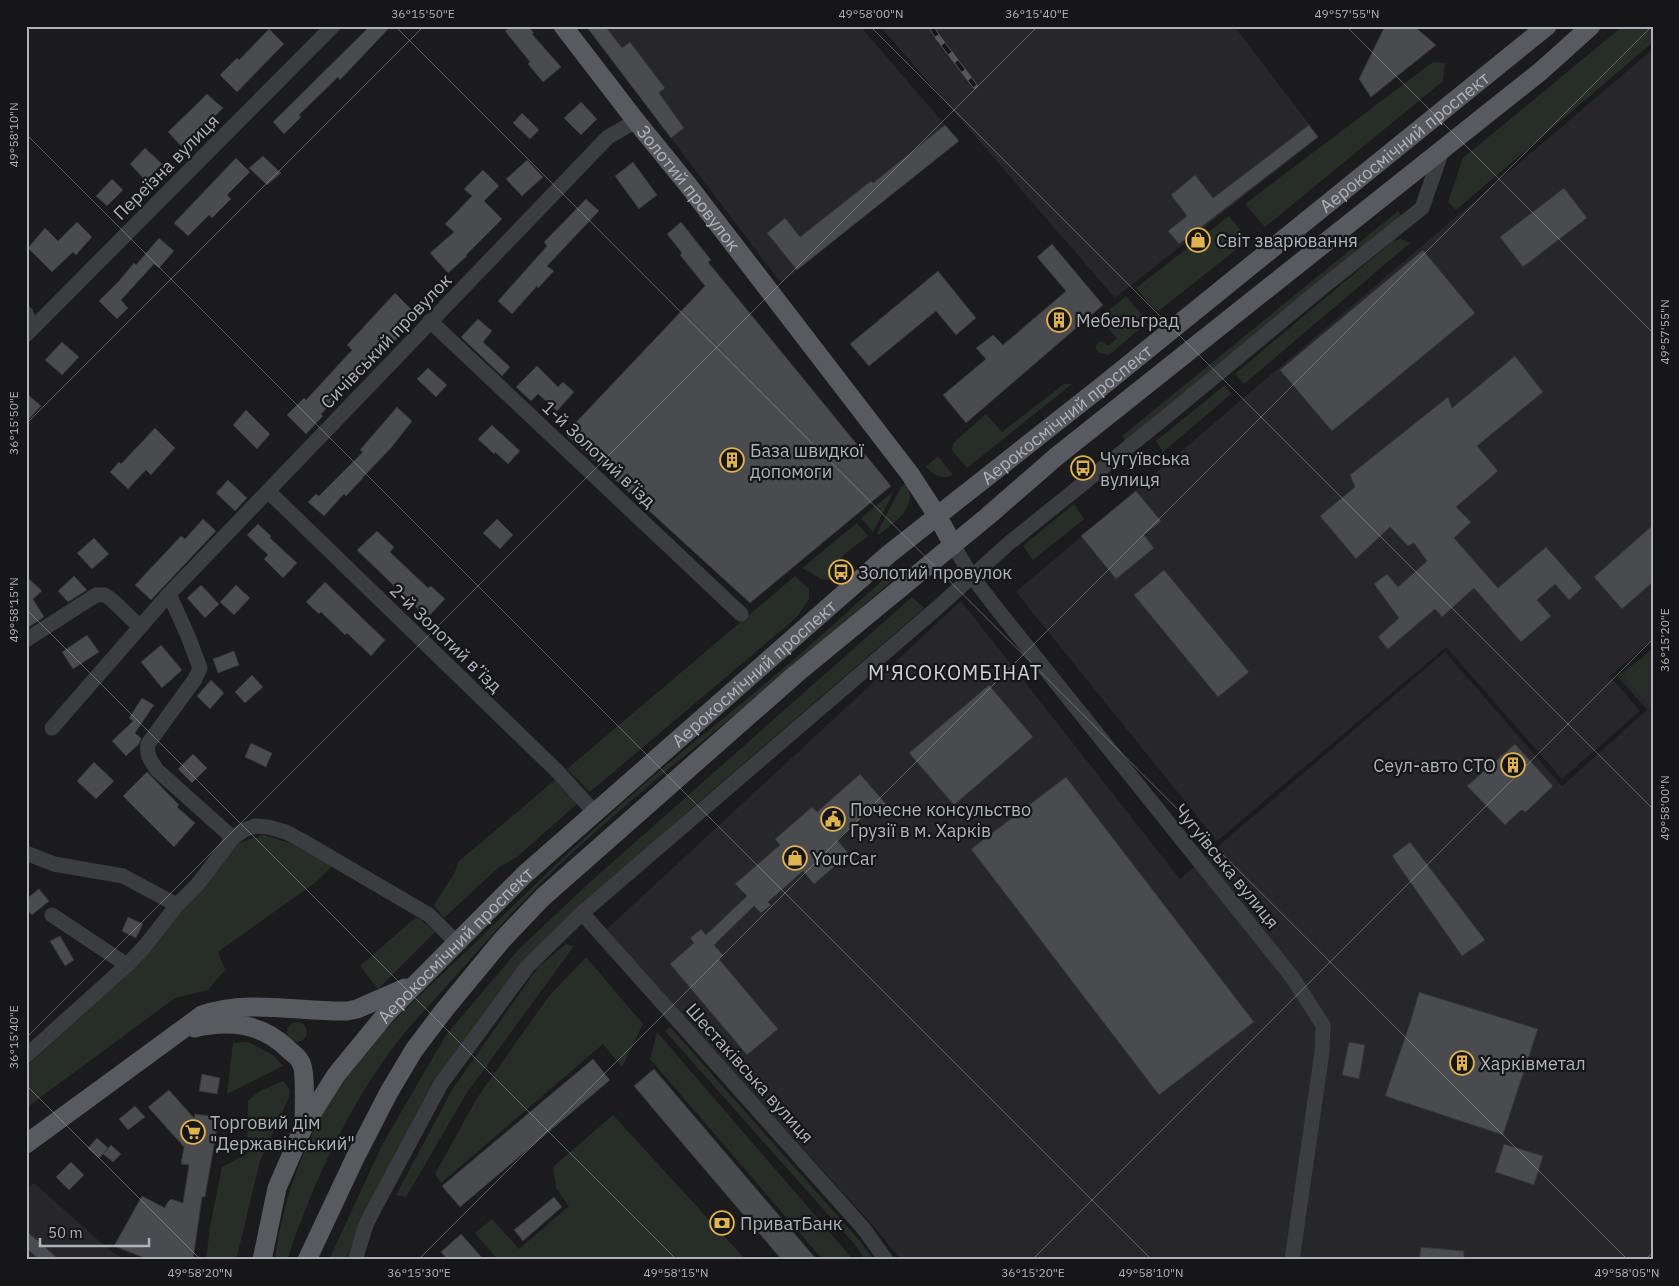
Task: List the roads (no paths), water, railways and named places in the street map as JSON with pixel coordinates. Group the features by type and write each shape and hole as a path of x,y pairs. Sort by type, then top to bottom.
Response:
{"main road":[{"name":"Золотий провулок","path":"563,26 694,192 904,467 938,517 953,546"},
{"name":"Аерокосмічний проспект","path":"262,1260 277,1188 304,1126 336,1075 360,1043 386,1014 524,875 889,554 938,517 1548,26"},
{"name":"Аерокосмічний проспект","path":"307,1260 355,1158 389,1092 414,1050 502,940 543,897 789,681 953,546 1057,456 1541,70 1590,26"},
{"path":"26,1144 202,1015 221,1010 246,1007 347,1011 418,982"},
{"path":"174,1035 195,1028 231,1023 254,1028 273,1037 302,1063 305,1098 304,1126"}],"street":[{"name":"Переїзна вулиця","path":"29,332 333,26"},
{"name":"Сичівський провулок","path":"52,728 169,594 430,321 608,137 636,120"},
{"path":"355,1260 366,1225 374,1208 441,1084 527,967 582,913 937,608 971,575 1422,208 1443,148"},
{"path":"26,313 29,332"},
{"name":"1-й Золотий в’їзд","path":"430,321 741,614"},
{"name":"2-й Золотий в’їзд","path":"268,491 558,772 595,813"},
{"name":"Чугуївська вулиця","path":"953,546 971,575 1292,977 1323,1025 1322,1052 1292,1260"},
{"path":"169,594 200,668 195,679 148,744 147,750 150,760 157,770 233,838"},
{"path":"26,640 96,595 105,595 112,600 140,627"},
{"path":"26,1056 127,965 145,946 177,905 197,885 233,838 255,826 286,832 428,915 456,942"},
{"path":"26,853 54,864 123,876 177,905"},
{"name":"Шестаківська вулиця","path":"582,913 864,1229 886,1260"},
{"path":"52,915 127,965"}],"railway":[{"path":"931,26 975,86"}],"place":[{"name":"Світ зварювання","path":"1198,240"},
{"name":"Мебельград","path":"1059,320"},
{"name":"База швидкої допомоги","path":"732,460"},
{"name":"Чугуївська вулиця","path":"1083,468"},
{"name":"Золотий провулок","path":"841,572"},
{"name":"Сеул-авто СТО","path":"1513,765"},
{"name":"Почесне консульство Грузії в м. Харків","path":"833,819"},
{"name":"YourCar","path":"795,858"},
{"name":"Харківметал","path":"1462,1063"},
{"name":"Торговий дім \"Державінський\"","path":"193,1132"},
{"name":"ПриватБанк","path":"722,1223"}],"district":[{"name":"М'ЯСОКОМБІНАТ","path":"955,672"}]}
